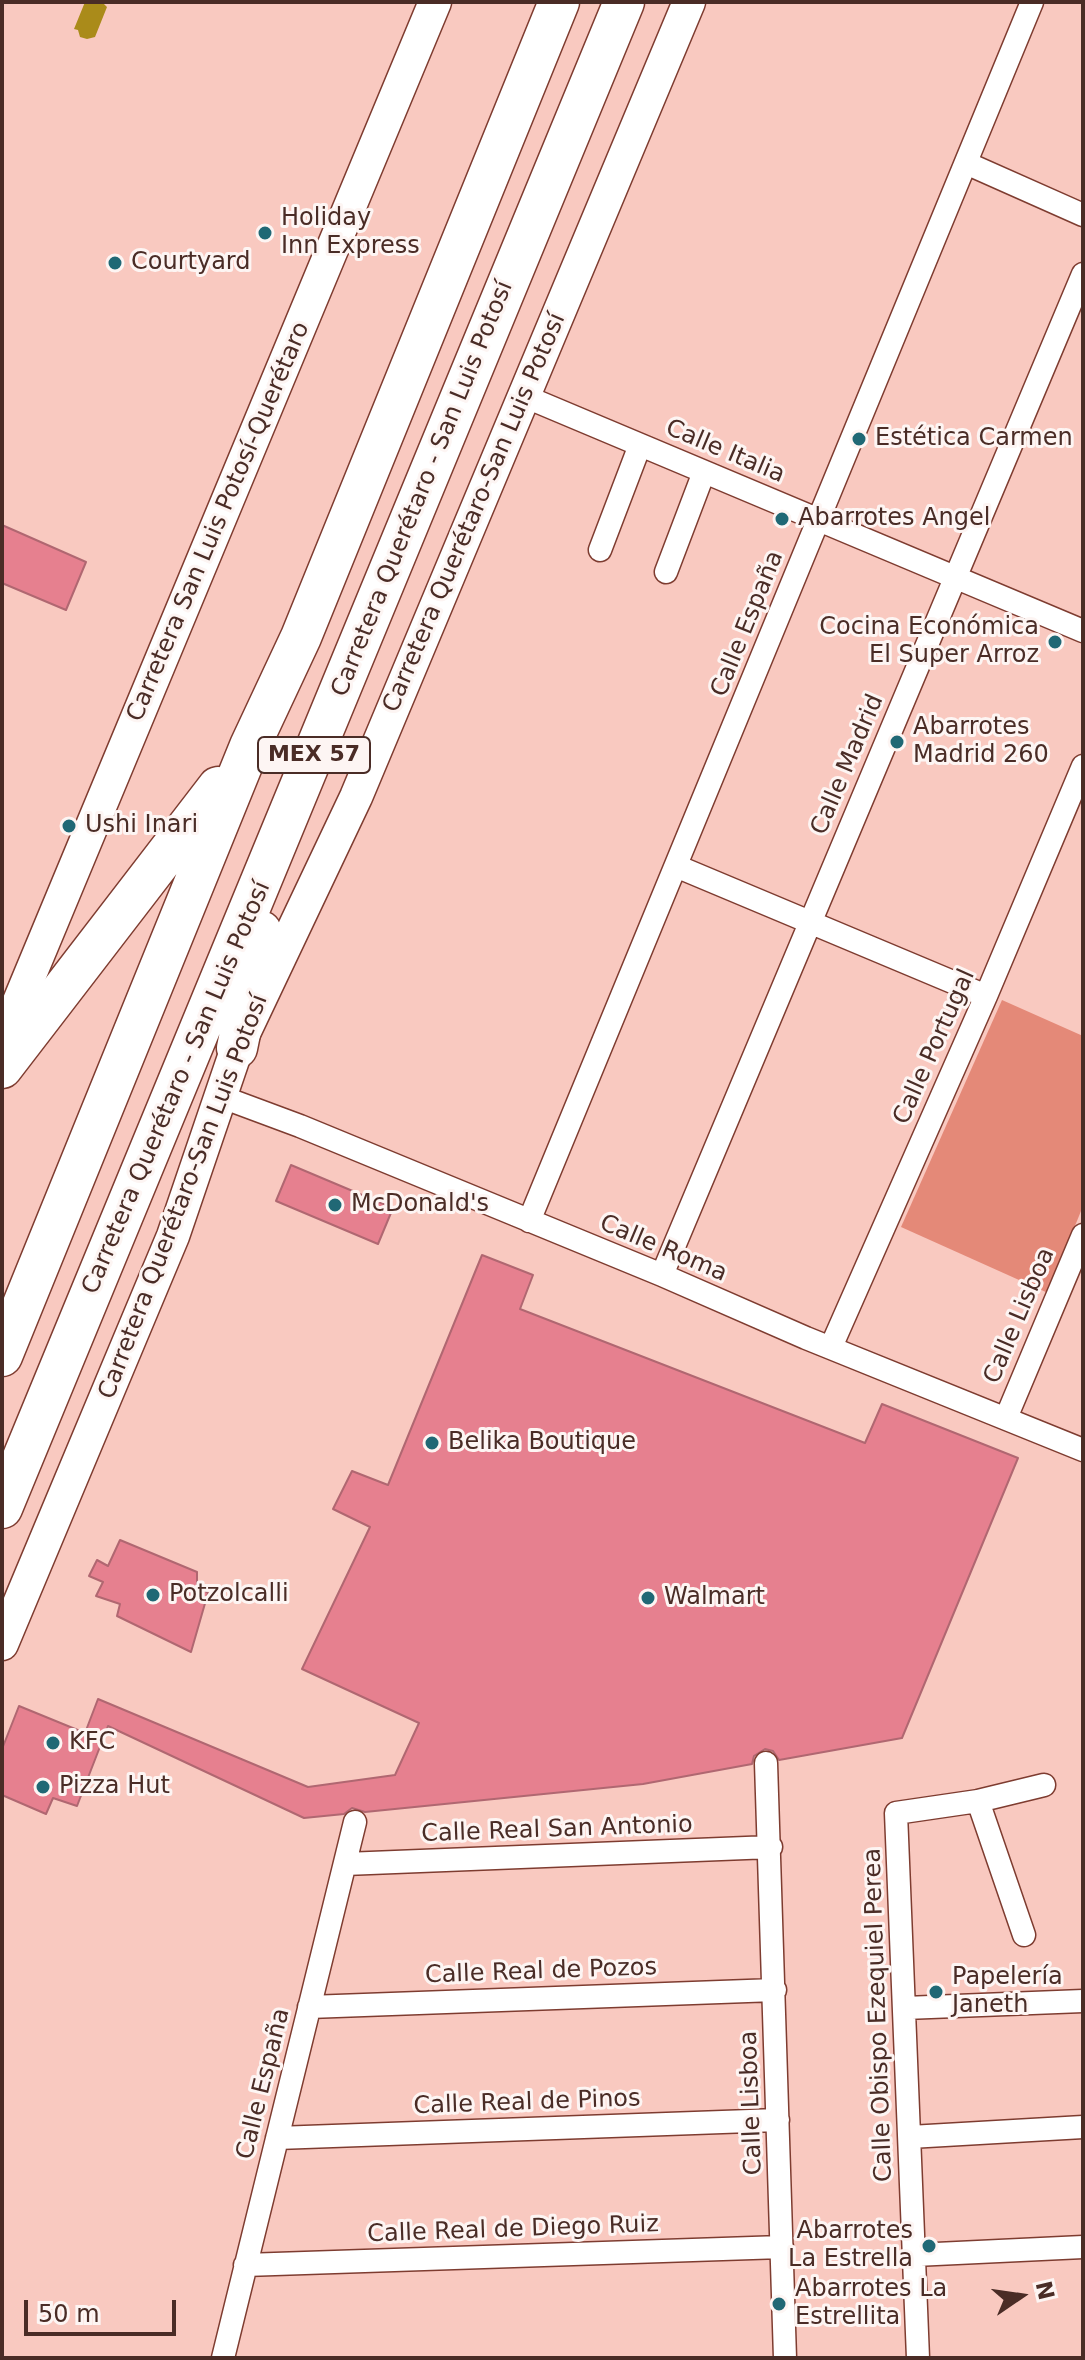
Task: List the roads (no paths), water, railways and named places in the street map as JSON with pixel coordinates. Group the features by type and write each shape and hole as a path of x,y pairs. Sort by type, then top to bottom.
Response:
{"highway":[{"name":"MEX 57","path":"2,1356 250,746 301,637 559,2"},
{"name":"Carretera Querétaro - San Luis Potosí","path":"2,1508 624,2"},
{"path":"2,1068 250,746"},
{"path":"237,1048 280,839"}],"main road":[{"name":"Carretera San Luis Potosí-Querétaro","path":"2,1042 435,2"},
{"name":"Carretera Querétaro-San Luis Potosí","path":"2,1644 173,1236 237,1048 356,797 689,2"}],"street":[{"name":"Calle España","path":"529,1221 1032,2"},
{"path":"966,163 1083,215"},
{"name":"Calle Madrid","path":"662,1275 1083,274"},
{"name":"Calle Italia","path":"524,396 1083,631"},
{"path":"600,550 640,445"},
{"path":"666,572 704,472"},
{"name":"Calle Portugal","path":"831,1347 986,996 1083,766"},
{"path":"676,866 986,996"},
{"name":"Calle Roma","path":"222,1097 300,1126 1083,1450"},
{"name":"Calle Lisboa","path":"1006,1418 1083,1235"},
{"name":"Calle Lisboa","path":"766,1763 785,2358"},
{"path":"1024,1935 978,1801 1044,1785"},
{"name":"Calle Obispo Ezequiel Perea","path":"918,2358 896,1813 978,1801"},
{"name":"Calle España","path":"223,2358 355,1822"},
{"name":"Calle Real San Antonio","path":"345,1864 771,1847"},
{"name":"Calle Real de Pozos","path":"309,2007 775,1990"},
{"path":"905,2008 1083,2001"},
{"name":"Calle Real de Pinos","path":"277,2138 778,2120"},
{"path":"910,2137 1083,2127"},
{"name":"Calle Real de Diego Ruiz","path":"245,2265 782,2247"},
{"path":"915,2255 1083,2247"}],"place":[{"name":"Holiday Inn Express","path":"265,233"},
{"name":"Courtyard","path":"115,263"},
{"name":"Estética Carmen","path":"859,439"},
{"name":"Abarrotes Angel","path":"782,519"},
{"name":"Cocina Económica El Super Arroz","path":"1055,642"},
{"name":"Abarrotes Madrid 260","path":"897,742"},
{"name":"Ushi Inari","path":"69,826"},
{"name":"McDonald's","path":"335,1205"},
{"name":"Belika Boutique","path":"432,1443"},
{"name":"Potzolcalli","path":"153,1595"},
{"name":"Walmart","path":"648,1598"},
{"name":"KFC","path":"53,1743"},
{"name":"Pizza Hut","path":"43,1787"},
{"name":"Papelería Janeth","path":"936,1992"},
{"name":"Abarrotes La Estrella","path":"929,2246"},
{"name":"Abarrotes La Estrellita","path":"779,2304"}]}
